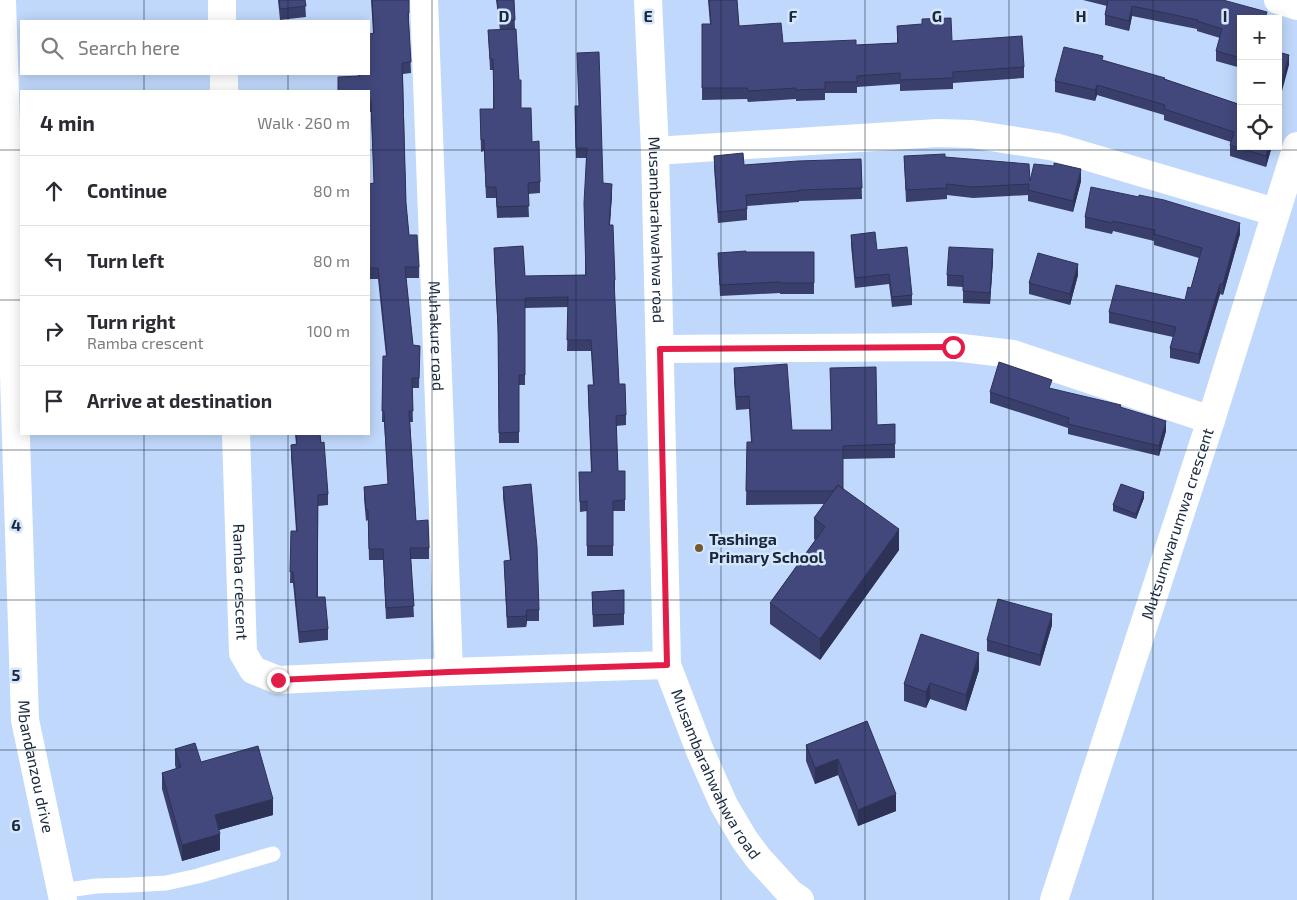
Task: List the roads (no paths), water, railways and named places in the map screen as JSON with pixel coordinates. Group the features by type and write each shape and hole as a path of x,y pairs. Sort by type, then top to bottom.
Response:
{"street":[{"name":"Mbandanzou drive","path":"2,0 25,720 62,895"},
{"path":"222,0 222,20"},
{"name":"Muhakure road","path":"424,0 449,672"},
{"name":"Musambarahwahwa road","path":"648,0 655,151 667,665 700,751 724,805 744,839 758,858 790,893 800,900"},
{"path":"1278,0 1297,6"},
{"path":"224,75 224,90"},
{"path":"655,151 938,134 972,134 1055,147 1276,212"},
{"name":"Mutsumwarumwa crescent","path":"1054,900 1211,420 1297,146"},
{"path":"660,349 953,347 1013,354 1211,420"},
{"name":"Ramba crescent","path":"236,435 243,653 253,670 278,680 667,665"}],"lane":[{"path":"62,895 96,886 166,883 198,876 273,854"}],"place":[{"name":"Tashinga Primary School","path":"699,548"}]}
